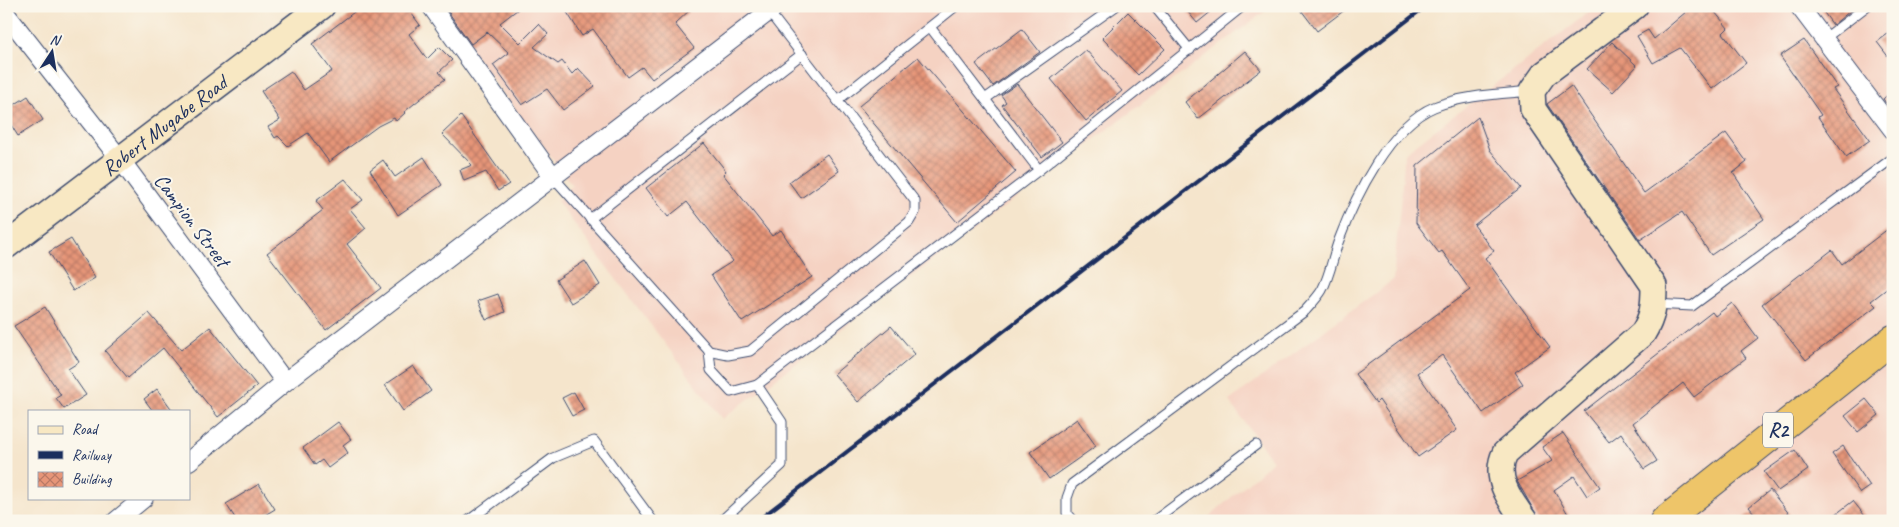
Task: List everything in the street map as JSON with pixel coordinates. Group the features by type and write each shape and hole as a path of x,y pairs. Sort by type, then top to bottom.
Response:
{"highway":[{"name":"R2","path":"1664,521 1893,339"}],"main road":[{"name":"Robert Mugabe Road","path":"6,246 322,6"},
{"path":"1525,521 1508,497 1502,480 1500,465 1505,453 1643,334 1651,320 1654,304 1654,286 1533,109 1532,91 1544,74 1634,6"}],"street":[{"path":"431,6 554,178"},
{"path":"1799,6 1893,130"},
{"path":"190,460 285,382 554,178 770,8"},
{"name":"Campion Street","path":"6,14 120,159 285,382"},
{"path":"116,521 142,500"}],"lane":[{"path":"838,100 956,6"},
{"path":"985,99 1116,6"},
{"path":"1154,6 1190,50"},
{"path":"709,351 711,370 732,392 756,385 1040,170 1243,6"},
{"path":"1824,39 1867,6"},
{"path":"554,178 709,351 728,356 750,351 909,222 915,212 915,201 802,54 770,8"},
{"path":"930,27 1040,170"},
{"path":"590,219 802,54"},
{"path":"1074,521 1067,513 1067,498 1072,484 1305,311 1322,290 1339,240 1354,204 1377,163 1408,122 1434,107 1484,95 1532,91"},
{"path":"1654,304 1692,306 1893,158"},
{"path":"721,521 782,465 782,422 756,385"},
{"path":"468,521 553,458 594,441 653,521"},
{"path":"1154,521 1256,445"}],"shaded area":[{"path":"438,6 1272,6 722,419 557,201 572,185"},
{"path":"1597,6 1893,6 1893,521 1204,521 1273,461 1229,401 1393,280 1405,153"}],"building":[{"path":"362,6 406,6 420,25 409,34 427,59 439,47 452,60 439,72 445,79 404,112 396,121 394,118 378,126 329,162 308,133 288,146 278,136 275,138 268,127 280,120 261,91 291,71 304,90 332,71 312,44"},
{"path":"444,6 522,6 500,23 520,43 539,24 548,34 534,47 558,64 562,61 572,74 578,68 595,86 563,110 547,89 522,105 493,65 509,53 487,32 471,44"},
{"path":"563,6 694,6 675,24 694,48 652,79 642,67 628,77 593,29 582,36"},
{"path":"1183,6 1218,6 1197,23"},
{"path":"1298,6 1350,6 1317,31"},
{"path":"1693,6 1710,6 1728,28 1723,33 1746,63 1712,89 1680,48 1653,63 1637,36 1648,30 1654,39"},
{"path":"1819,6 1856,6 1833,25"},
{"path":"1128,12 1165,49 1138,75 1102,38"},
{"path":"1022,29 1040,52 993,86 976,64"},
{"path":"1893,30 1893,63 1877,42"},
{"path":"1804,40 1837,87 1833,89 1870,140 1846,157 1818,117 1821,115 1780,56"},
{"path":"1612,42 1637,66 1613,92 1587,69"},
{"path":"1086,50 1122,91 1086,121 1051,79"},
{"path":"1245,51 1261,70 1198,119 1185,102"},
{"path":"918,57 1016,172 957,222 859,106"},
{"path":"1017,84 1062,142 1042,157 1002,105 1006,102 1001,95"},
{"path":"1571,86 1644,193 1726,133 1747,162 1733,173 1764,219 1711,255 1682,212 1640,240 1547,104"},
{"path":"1893,90 1893,112 1883,99"},
{"path":"28,96 43,120 18,136 6,117 6,110"},
{"path":"461,116 509,184 498,191 486,172 464,181 460,170 472,165 442,134"},
{"path":"1478,117 1490,150 1521,188 1474,225 1494,251 1485,258 1550,347 1515,372 1523,384 1483,413 1442,355 1417,373 1457,430 1418,457 1379,400 1376,403 1355,374 1470,290 1442,251 1439,253 1416,223 1417,166"},
{"path":"704,143 726,171 723,174 772,236 781,230 812,277 742,322 711,275 733,261 687,202 668,217 646,188"},
{"path":"827,154 839,171 801,198 789,182"},
{"path":"424,157 442,185 398,215 370,170 383,160 395,177"},
{"path":"345,179 363,200 350,209 366,228 347,244 381,288 326,330 267,253 323,210 316,201"},
{"path":"1893,225 1893,284 1871,301 1876,306 1806,360 1762,304 1832,250 1842,264"},
{"path":"71,239 95,278 73,291 49,252"},
{"path":"585,261 600,285 571,303 556,280"},
{"path":"498,294 505,312 486,320 478,301"},
{"path":"1732,303 1758,338 1741,351 1746,358 1694,397 1683,383 1633,423 1657,461 1644,469 1621,433 1609,442 1584,411 1712,312 1715,316"},
{"path":"45,307 79,362 68,369 86,395 64,409 56,398 61,395 14,326"},
{"path":"149,313 181,350 210,327 257,386 218,417 163,348 128,378 105,351"},
{"path":"891,326 915,354 858,402 834,374"},
{"path":"413,366 431,391 403,411 385,385"},
{"path":"157,389 172,410 152,410 144,399"},
{"path":"574,392 584,410 572,416 562,398"},
{"path":"1866,399 1879,415 1858,432 1845,416"},
{"path":"1077,419 1096,446 1049,479 1030,452"},
{"path":"338,422 351,439 343,445 348,453 328,468 322,460 315,465 303,448"},
{"path":"1563,433 1600,487 1587,496 1574,476 1554,490 1572,521 1540,521 1517,481 1552,461 1542,447"},
{"path":"1843,446 1870,486 1860,493 1832,454"},
{"path":"1795,450 1808,470 1778,491 1764,472"},
{"path":"259,484 275,509 255,521 237,521 226,504"},
{"path":"1770,490 1795,521 1737,521 1754,513 1749,507"},
{"path":"1853,501 1869,521 1827,521"}],"railway":[{"path":"757,521 1426,6"}]}
